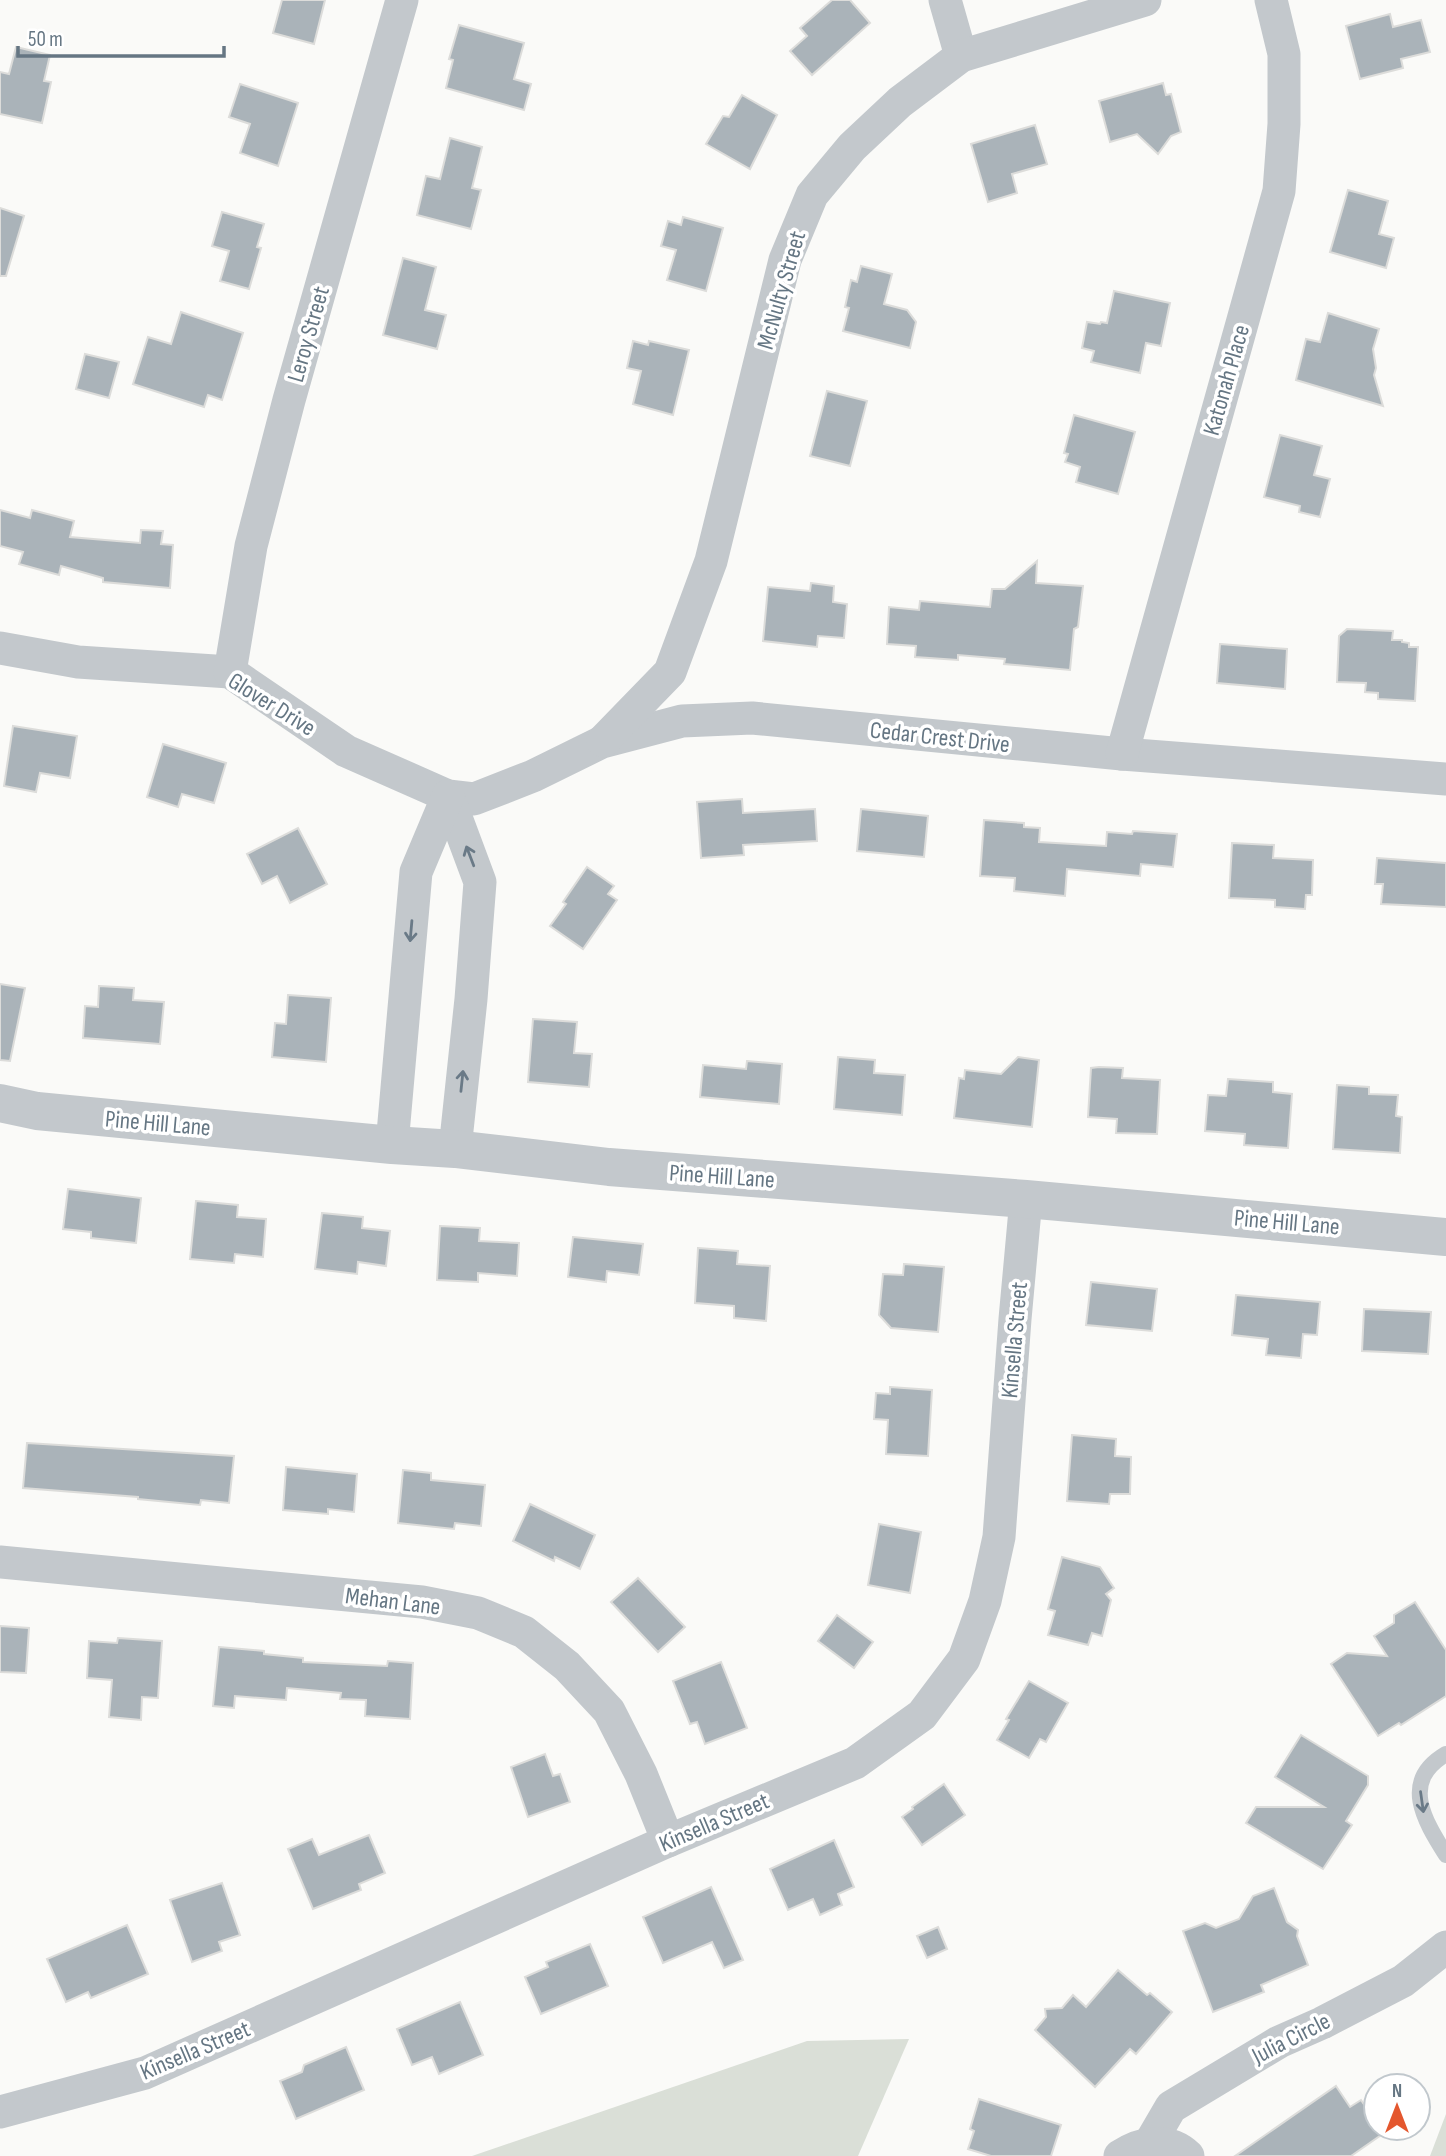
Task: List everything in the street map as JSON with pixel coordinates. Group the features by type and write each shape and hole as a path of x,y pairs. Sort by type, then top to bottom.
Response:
{"street":[{"name":"Leroy Street","path":"230,672 251,546 402,0"},
{"path":"945,0 961,56"},
{"name":"McNulty Street","path":"602,742 670,672 711,561 785,260 812,195 852,147 900,102 961,56 1144,0"},
{"name":"Katonah Place","path":"1122,754 1279,191 1284,124 1284,54 1271,0"},
{"name":"Glover Drive","path":"0,648 78,662 230,672 346,751 448,796"},
{"name":"Cedar Crest Drive","path":"448,796 474,799 533,776 602,742 682,721 752,718 1122,754 1446,779"},
{"path":"392,1145 416,872 448,796"},
{"path":"448,796 480,882 455,1149"},
{"name":"Pine Hill Lane","path":"0,1103 37,1111 455,1149 609,1167 1027,1199 1446,1237"},
{"name":"Kinsella Street","path":"0,2112 145,2073 668,1841 855,1763 922,1715 964,1658 985,1601 999,1537 1027,1199"},
{"name":"Mehan Lane","path":"0,1562 422,1602 478,1613 524,1632 567,1666 609,1712 641,1774 668,1841"},
{"name":"Julia Circle","path":"1135,2150 1171,2107 1279,2042 1322,2024 1404,1981 1446,1947"},
{"name":"Julia Circle","path":"1135,2150 1168,2144 1188,2156"}],"lane":[{"path":"1446,1754 1425,1770 1420,1795 1430,1830 1446,1855"}],"shaded area":[{"path":"909,2039 858,2156 472,2156 807,2041"},
{"path":"1446,2114 1446,2156 1430,2156"}],"building":[{"path":"282,0 325,0 314,44 273,33"},
{"path":"832,0 850,0 870,23 812,75 790,51 807,36 800,28"},
{"path":"1390,14 1393,27 1421,20 1430,52 1401,59 1403,68 1360,79 1346,26"},
{"path":"459,25 524,43 514,79 531,84 524,110 446,88 453,60 449,59"},
{"path":"16,47 50,55 44,81 51,82 42,123 0,114 0,72 9,74"},
{"path":"1163,83 1166,95 1171,94 1181,132 1171,136 1158,154 1137,134 1110,142 1099,101"},
{"path":"240,84 298,103 278,166 240,153 250,124 229,117"},
{"path":"742,95 777,115 750,169 706,144 723,116 729,117"},
{"path":"1035,125 1047,164 1012,174 1017,193 988,202 971,144"},
{"path":"450,138 482,147 472,188 481,190 471,229 417,215 426,176 440,179"},
{"path":"1348,190 1388,201 1379,234 1394,238 1386,268 1330,252"},
{"path":"0,208 24,216 6,276 0,276"},
{"path":"222,212 264,224 257,247 261,248 249,289 220,281 229,251 212,246"},
{"path":"683,217 723,228 706,291 667,280 676,250 661,246 668,221 681,225"},
{"path":"403,258 436,267 425,310 446,315 437,349 383,335"},
{"path":"861,266 892,274 884,304 907,310 916,322 910,348 843,331 849,308 845,307 851,280 857,282"},
{"path":"1114,291 1170,303 1161,346 1146,343 1140,373 1091,362 1094,351 1082,348 1087,322 1107,323"},
{"path":"181,312 243,333 222,400 208,395 204,407 133,384 148,337 171,344"},
{"path":"1328,313 1379,329 1373,349 1376,368 1374,375 1383,406 1296,380 1306,339 1320,342"},
{"path":"633,341 648,345 649,341 689,350 673,415 633,404 641,371 627,368"},
{"path":"85,354 119,362 109,398 76,389"},
{"path":"827,391 867,401 850,466 810,456"},
{"path":"1074,415 1135,432 1118,494 1076,482 1080,467 1065,462 1068,454 1064,453"},
{"path":"1280,435 1322,446 1314,475 1330,479 1320,517 1299,512 1300,506 1264,497"},
{"path":"0,510 30,518 32,510 74,521 70,537 140,543 141,530 163,531 161,544 173,545 170,588 103,582 103,578 61,566 59,575 19,564 23,552 0,546"},
{"path":"1037,561 1036,583 1083,586 1078,627 1074,629 1070,670 1004,664 1005,659 958,655 958,660 915,657 916,646 887,644 889,607 919,610 920,601 990,607 992,589 1005,589"},
{"path":"811,583 834,586 833,602 847,604 844,638 818,636 817,647 763,641 768,587 810,591"},
{"path":"1347,629 1393,631 1392,640 1402,640 1409,643 1409,647 1418,647 1415,701 1378,699 1378,693 1365,692 1366,683 1337,682 1339,636"},
{"path":"1220,644 1287,649 1285,689 1217,683"},
{"path":"13,726 77,736 70,778 40,773 36,792 4,786"},
{"path":"163,744 226,763 214,803 182,794 178,807 147,797"},
{"path":"742,799 743,813 815,809 817,841 743,845 744,855 701,858 697,802"},
{"path":"861,809 928,816 924,857 857,851"},
{"path":"984,820 1024,823 1024,827 1040,828 1039,842 1106,846 1107,832 1177,834 1173,867 1141,864 1140,876 1067,869 1065,896 1014,891 1015,878 980,876"},
{"path":"298,828 327,884 290,903 277,876 262,884 247,854"},
{"path":"1232,843 1274,845 1273,858 1313,860 1312,895 1306,895 1305,909 1275,907 1275,900 1229,898"},
{"path":"1377,858 1446,863 1446,907 1381,904 1383,884 1375,884"},
{"path":"587,867 614,886 608,894 617,900 583,949 550,926"},
{"path":"0,984 25,988 10,1061 0,1060"},
{"path":"99,986 134,988 133,1000 164,1002 160,1044 83,1038 85,1006 98,1007"},
{"path":"288,995 331,998 326,1062 272,1057 275,1023 286,1024"},
{"path":"533,1019 577,1022 574,1053 592,1054 589,1087 528,1082"},
{"path":"838,1057 875,1060 874,1073 905,1075 902,1115 834,1109"},
{"path":"1018,1057 1039,1060 1032,1127 954,1118 959,1078 964,1079 965,1070 1001,1074"},
{"path":"747,1061 782,1064 779,1104 700,1097 703,1065 746,1069"},
{"path":"1091,1068 1123,1068 1122,1078 1160,1080 1157,1134 1116,1133 1117,1119 1088,1117"},
{"path":"1228,1079 1273,1082 1273,1092 1292,1094 1288,1148 1244,1145 1245,1134 1205,1131 1208,1095 1226,1096"},
{"path":"1337,1085 1369,1087 1369,1094 1398,1095 1396,1116 1402,1117 1400,1153 1333,1149"},
{"path":"68,1189 141,1198 136,1243 91,1238 91,1232 63,1229"},
{"path":"196,1201 238,1205 237,1217 266,1219 263,1257 235,1254 234,1263 190,1259"},
{"path":"322,1213 363,1217 362,1228 390,1231 386,1266 358,1262 357,1274 315,1269"},
{"path":"440,1226 480,1228 479,1241 519,1243 517,1276 478,1273 478,1282 437,1280"},
{"path":"573,1237 643,1244 639,1275 607,1271 606,1282 568,1277"},
{"path":"698,1248 738,1251 737,1264 770,1266 766,1321 734,1318 734,1306 695,1303"},
{"path":"904,1264 944,1267 938,1332 891,1328 879,1315 883,1274 903,1275"},
{"path":"1091,1282 1157,1289 1152,1331 1086,1325"},
{"path":"1236,1295 1320,1302 1317,1335 1303,1334 1301,1358 1266,1355 1268,1339 1232,1335"},
{"path":"1364,1309 1431,1312 1428,1354 1362,1351"},
{"path":"890,1387 932,1390 928,1456 886,1454 888,1420 874,1419 876,1393 890,1394"},
{"path":"1072,1435 1116,1439 1115,1456 1131,1457 1130,1494 1110,1494 1109,1504 1067,1501"},
{"path":"27,1443 234,1456 229,1503 201,1500 200,1505 23,1488"},
{"path":"286,1467 357,1474 354,1512 328,1509 328,1514 283,1510"},
{"path":"403,1470 431,1473 431,1480 485,1485 481,1526 455,1523 454,1529 398,1523"},
{"path":"530,1504 595,1535 580,1569 555,1557 554,1561 513,1541"},
{"path":"879,1524 921,1532 910,1593 868,1585"},
{"path":"1062,1557 1100,1567 1114,1588 1106,1594 1111,1600 1102,1636 1092,1633 1088,1645 1048,1635 1055,1611 1048,1609"},
{"path":"638,1578 685,1627 658,1652 611,1602"},
{"path":"1415,1602 1446,1650 1446,1696 1401,1725 1399,1723 1378,1736 1331,1664 1347,1653 1387,1656 1374,1636 1394,1623 1394,1615"},
{"path":"837,1615 873,1642 854,1668 818,1641"},
{"path":"0,1626 29,1628 26,1673 0,1672"},
{"path":"118,1638 162,1641 158,1698 142,1697 141,1720 109,1717 112,1680 87,1678 89,1641 117,1643"},
{"path":"219,1647 264,1651 264,1654 303,1658 303,1662 387,1666 388,1661 413,1663 410,1719 365,1716 366,1700 340,1699 341,1693 287,1688 286,1700 235,1696 234,1708 213,1706"},
{"path":"721,1662 747,1728 705,1744 697,1722 690,1724 673,1681"},
{"path":"1029,1681 1068,1703 1046,1742 1040,1739 1029,1758 997,1740 1009,1720 1006,1719"},
{"path":"1301,1735 1368,1776 1368,1785 1346,1821 1352,1825 1323,1869 1246,1823 1256,1807 1324,1807 1275,1777"},
{"path":"545,1754 553,1776 560,1774 570,1802 528,1817 511,1767"},
{"path":"944,1784 965,1815 922,1845 902,1817"},
{"path":"369,1835 385,1873 359,1884 361,1890 313,1909 288,1849 312,1839 319,1855"},
{"path":"834,1840 854,1887 838,1894 842,1905 820,1915 813,1899 788,1910 770,1869"},
{"path":"222,1883 240,1935 219,1942 222,1951 192,1962 170,1900"},
{"path":"711,1887 743,1960 724,1968 712,1942 663,1963 643,1917"},
{"path":"1274,1888 1287,1922 1298,1930 1297,1936 1308,1965 1261,1985 1264,1992 1213,2012 1183,1931 1205,1923 1216,1928 1239,1919 1253,1896"},
{"path":"127,1925 148,1974 91,1998 88,1992 66,2002 47,1959"},
{"path":"938,1927 947,1949 927,1958 917,1936"},
{"path":"590,1944 608,1986 541,2014 525,1977 548,1967 546,1962"},
{"path":"1118,1970 1172,2012 1136,2054 1130,2049 1095,2087 1035,2030 1046,2017 1045,2009 1062,2008 1073,1995 1086,2007"},
{"path":"460,2002 483,2055 439,2074 432,2057 412,2065 397,2029"},
{"path":"346,2047 364,2090 296,2119 280,2081 302,2072 304,2065"},
{"path":"1336,2086 1350,2107 1362,2101 1362,2142 1371,2142 1351,2156 1235,2156"},
{"path":"979,2099 1061,2125 1051,2156 991,2156 968,2149 974,2131 970,2129"}]}
